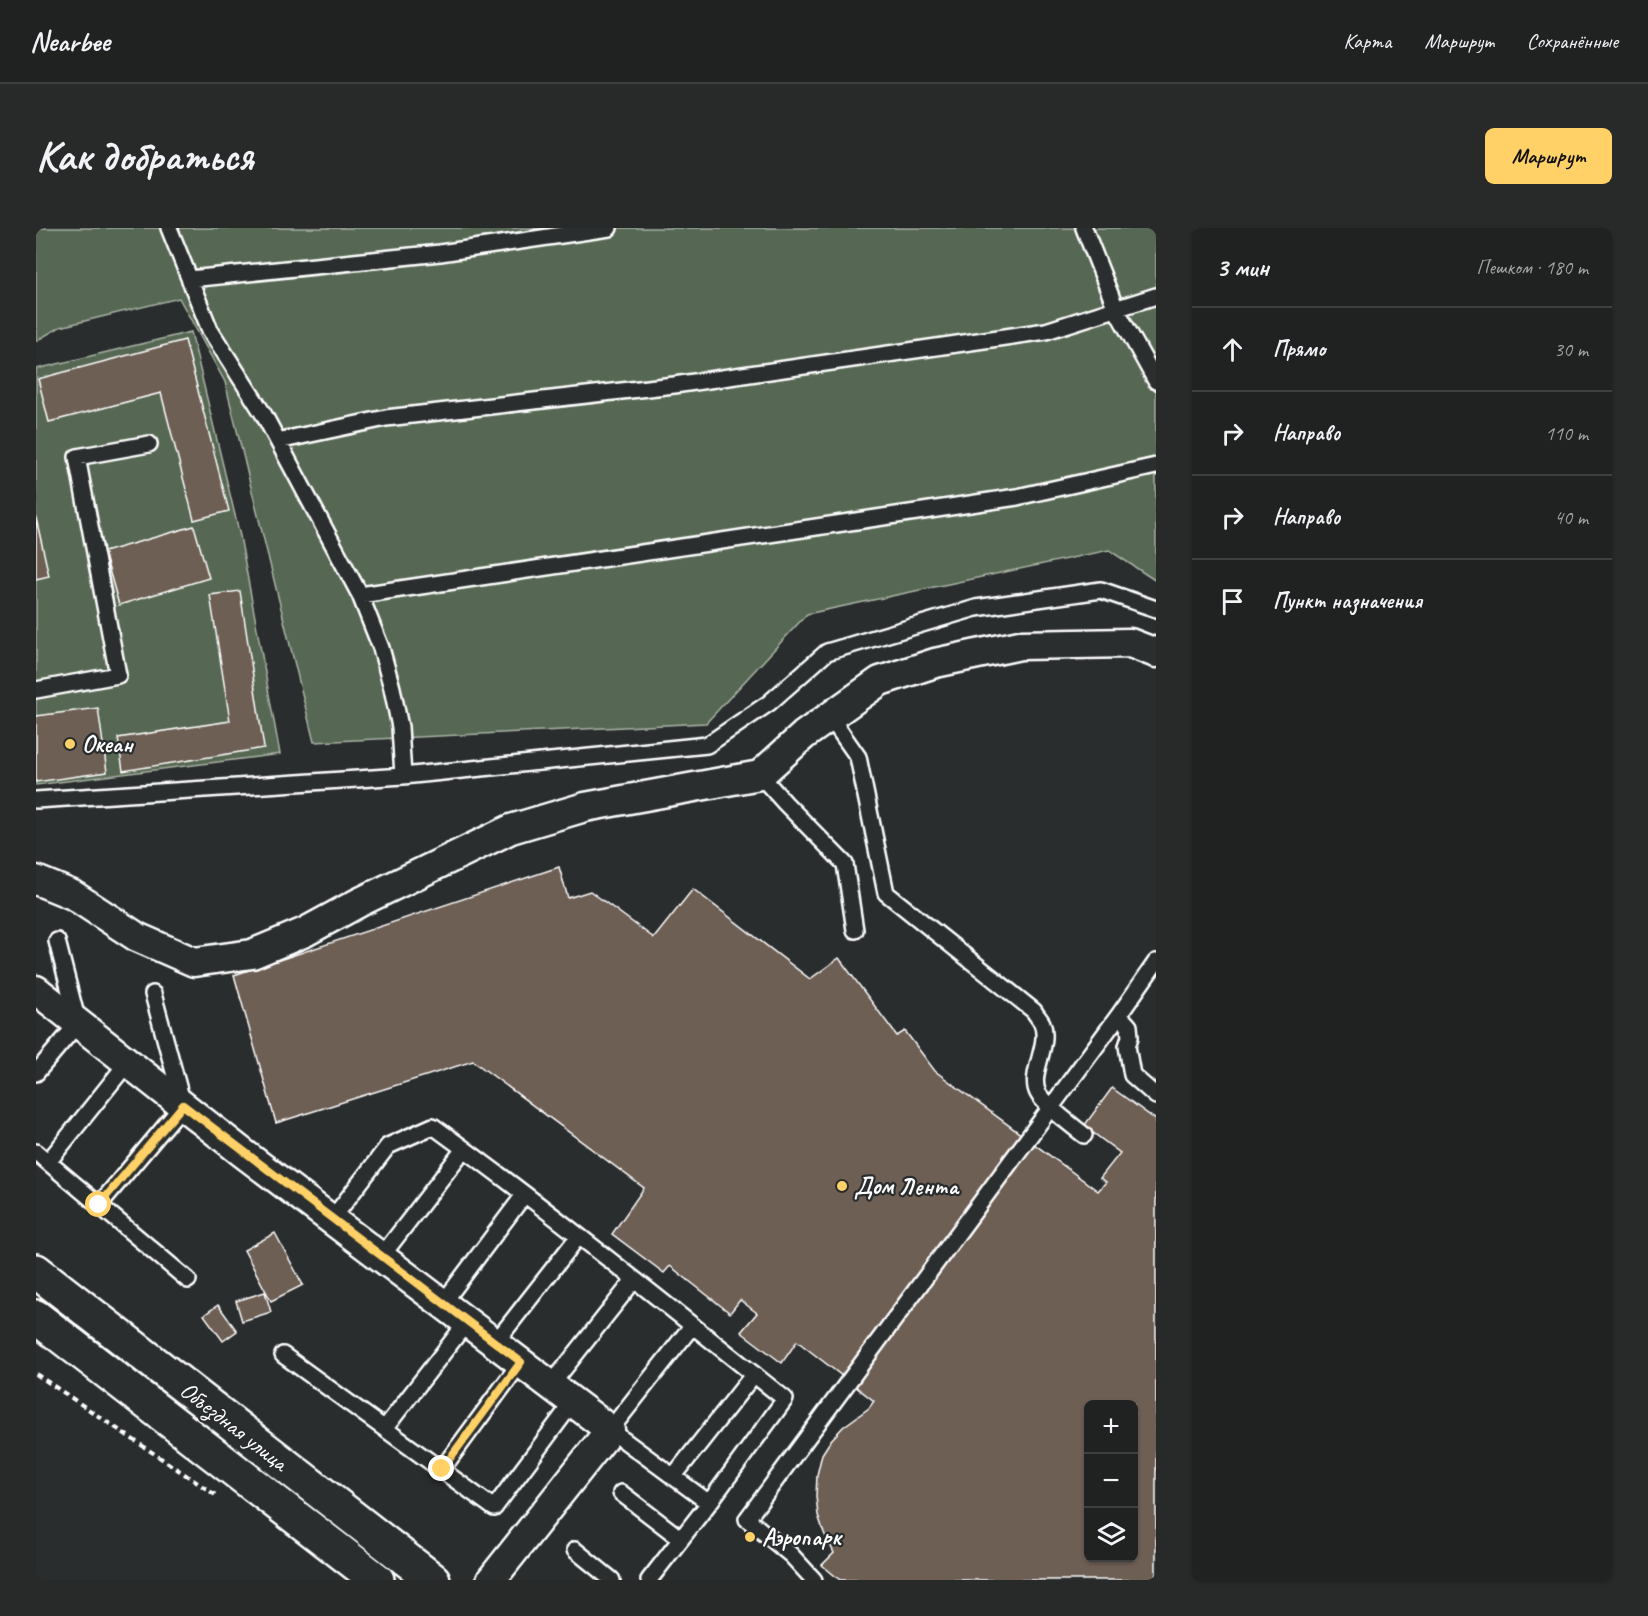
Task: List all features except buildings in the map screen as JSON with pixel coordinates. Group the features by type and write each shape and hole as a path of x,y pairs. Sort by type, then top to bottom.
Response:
{"main road":[{"name":"Объездная улица","path":"36,1271 433,1580"},
{"name":"Объездная улица","path":"36,1317 377,1580"}],"street":[{"path":"36,880 74,895 137,937 194,962 252,954 305,932 360,902 511,829 585,807 760,775 804,735 880,681 936,663 1020,645 1130,643 1156,653"},
{"path":"36,990 332,1220 610,1430 491,1580"}],"lane":[{"path":"169,228 210,330 264,415 360,595 381,648 392,688 400,727 403,776"},
{"path":"190,279 440,254 609,228"},
{"path":"1084,228 1116,309 1156,381"},
{"path":"278,441 386,418 674,385 1046,331 1156,296"},
{"path":"36,690 118,675 77,457 149,444"},
{"path":"360,595 1017,497 1156,466"},
{"path":"36,800 403,776 707,745 770,703 826,652 976,608 1101,590 1156,609"},
{"path":"830,717 858,757 886,893 1034,1011 1042,1024 1044,1040 1036,1078 1038,1093 1056,1112 1084,1135"},
{"path":"760,775 845,864 855,930"},
{"path":"36,1073 78,1023 57,941"},
{"path":"814,1580 791,1555 747,1519 1156,962"},
{"path":"99,1205 183,1105 153,994"},
{"path":"1119,1015 1129,1026 1130,1037 1127,1046 1132,1075 1156,1096"},
{"path":"128,1062 42,1157 188,1280"},
{"path":"332,1220 388,1146 433,1126 785,1399 650,1580"},
{"path":"381,1257 464,1149"},
{"path":"443,1303 524,1195"},
{"path":"495,1343 578,1237"},
{"path":"551,1385 634,1280"},
{"path":"385,1428 467,1322"},
{"path":"692,1326 610,1430 708,1503"},
{"path":"283,1355 494,1508 573,1402"},
{"path":"442,1469 521,1362"},
{"path":"673,1477 754,1374"},
{"path":"621,1493 681,1539"},
{"path":"575,1550 612,1580"}],"path":[{"path":"36,1374 223,1500"}],"green space":[{"path":"36,228 1156,228 1156,581 1109,550 807,614 706,723 314,742 225,382 179,298 60,327 36,341"},
{"path":"191,332 240,536 280,754 36,785 36,369"}],"place":[{"name":"Океан","path":"70,744"},
{"name":"Дом Лента","path":"842,1186"},
{"name":"Аэропарк","path":"750,1537"}],"route":[{"path":"99,1205 183,1105 243,1153 521,1362 442,1469"}]}
